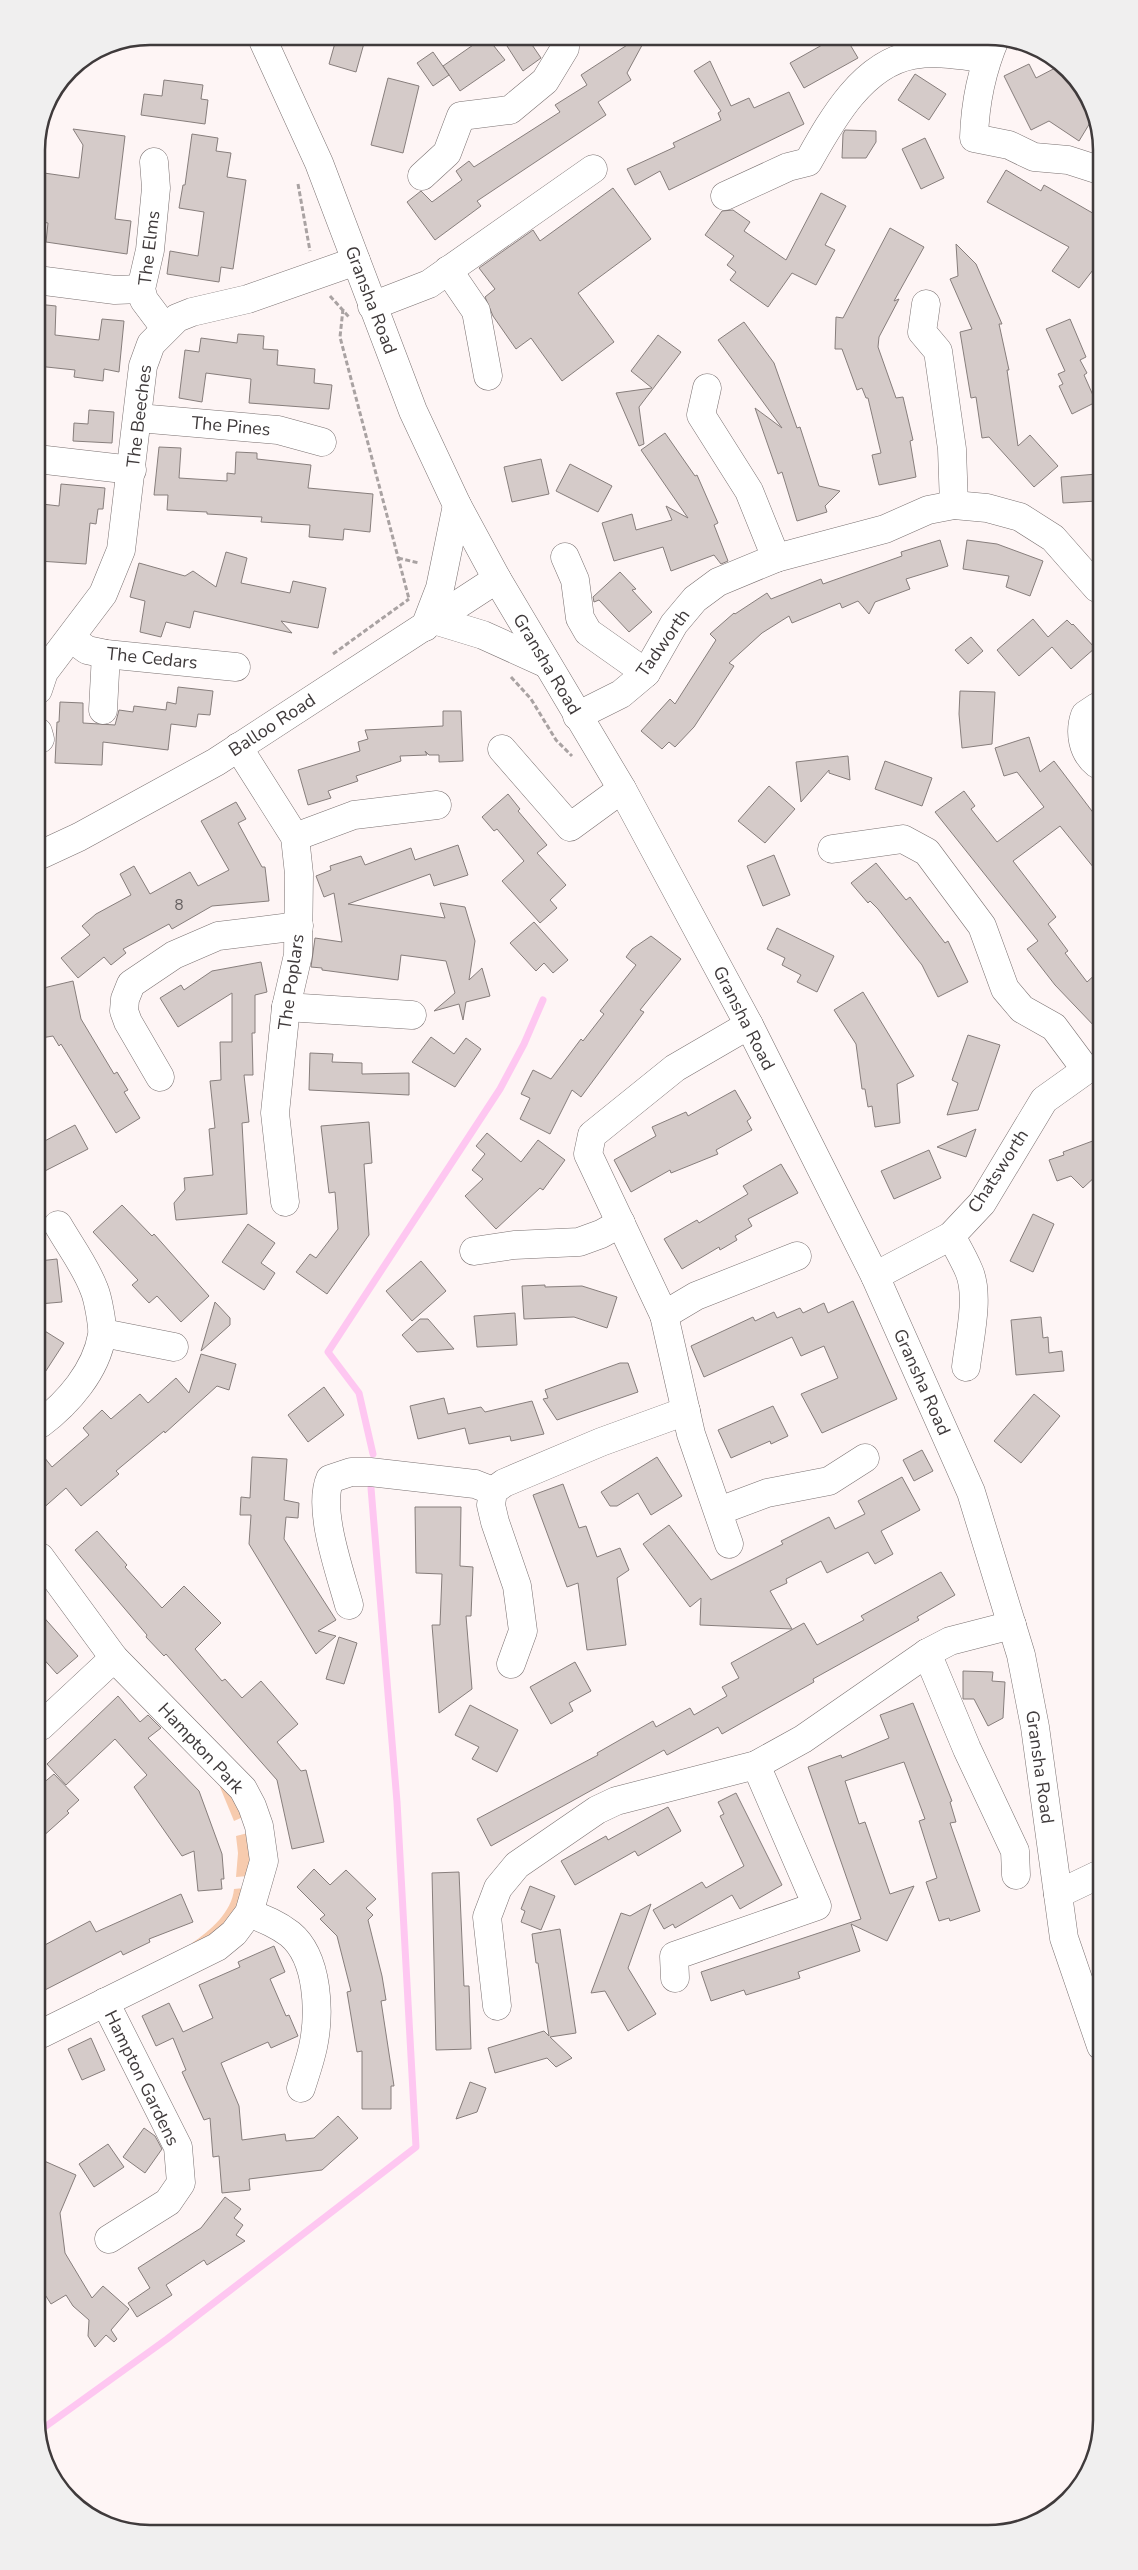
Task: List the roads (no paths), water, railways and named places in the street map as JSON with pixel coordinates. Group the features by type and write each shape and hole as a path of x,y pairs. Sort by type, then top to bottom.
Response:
{"street":[{"name":"Gransha Road","path":"264,45 319,164 356,261 362,314 413,410 457,505 497,580 622,789 749,1025 874,1276 971,1492 1021,1655 1035,1727 1064,1938 1093,2023"},
{"path":"422,176 447,153 461,116 510,110 545,81 565,45"},
{"path":"725,196 788,167 808,162 830,122 849,96 894,61 912,55 991,48 975,111 974,138 1009,145 1034,156 1068,160 1093,168"},
{"name":"The Elms","path":"154,162 156,188 150,250 141,289 144,300 165,328"},
{"path":"362,314 428,284 593,169"},
{"name":"The Beeches","path":"45,671 103,594 121,550 143,366 151,344 165,328 178,318 192,312 248,299 356,261"},
{"path":"448,270 476,311 488,376"},
{"path":"45,281 115,290 141,289"},
{"path":"926,304 922,332 938,351 952,449 954,505"},
{"path":"708,388 701,415 749,491 776,558"},
{"name":"The Pines","path":"138,418 278,430 322,442"},
{"path":"45,460 132,470"},
{"path":"457,505 440,588 430,623 483,635 547,664"},
{"name":"Tadworth","path":"578,716 622,694 646,673 674,624 695,599 718,582 776,558 885,529 928,510 954,505 988,508 1020,517 1037,526 1053,538 1093,583"},
{"path":"566,557 575,580 580,618 588,632 646,673"},
{"name":"Balloo Road","path":"45,853 79,837 238,748 497,580"},
{"name":"The Cedars","path":"71,638 87,650 106,654 236,666"},
{"path":"102,710 106,654"},
{"path":"1093,710 1085,715 1081,734 1085,748 1093,759"},
{"name":"The Poplars","path":"238,748 295,837 299,874 298,955 286,1007 275,1114 285,1202"},
{"path":"502,749 570,827 622,789"},
{"path":"295,837 354,815 437,805"},
{"name":"Chatsworth","path":"832,849 903,839 927,852 982,926 1005,989 1022,1009 1054,1027 1092,1069 1044,1100 982,1203 950,1236 874,1276"},
{"path":"160,1077 128,1022 124,1011 125,999 131,984 174,955 218,936 299,926"},
{"path":"286,1007 412,1015"},
{"path":"729,1544 692,1434 664,1315 588,1154 592,1135 676,1068 749,1025"},
{"path":"474,1251 514,1245 578,1242 601,1234 621,1223"},
{"path":"45,1420 56,1412 84,1378 96,1356 103,1333 94,1289 58,1225"},
{"path":"950,1236 970,1272 973,1293 974,1308 966,1367"},
{"path":"664,1315 696,1296 797,1256"},
{"path":"103,1333 174,1347"},
{"path":"510,1664 523,1631 517,1586 491,1505 493,1491 504,1483 600,1442 686,1411"},
{"path":"719,1511 767,1493 829,1481 865,1458"},
{"path":"348,1605 326,1514 323,1471 346,1473 370,1472 475,1484 493,1491"},
{"name":"Hampton Park","path":"45,1564 114,1658 243,1789 252,1806 259,1826 264,1861 249,1913 234,1933 217,1947 45,2032"},
{"path":"497,2006 487,1918 498,1888 517,1865 597,1810 616,1801 756,1765 804,1739 927,1653 950,1641 1012,1625"},
{"path":"927,1653 967,1749 1015,1851 1016,1875"},
{"path":"45,1721 114,1658"},
{"path":"675,1978 674,1956 817,1906 756,1765"},
{"path":"1058,1894 1093,1877"},
{"path":"249,1913 272,1922 291,1936 305,1954 313,1978 316,2022 313,2047 301,2088"},
{"name":"Hampton Gardens","path":"105,2002 178,2147 181,2183 168,2202 109,2239"}],"waterway":[{"path":"373,1454 359,1393 328,1352 500,1089 524,1044 543,1000"},
{"path":"45,2427 167,2339 416,2147 397,1802 371,1488"}]}
